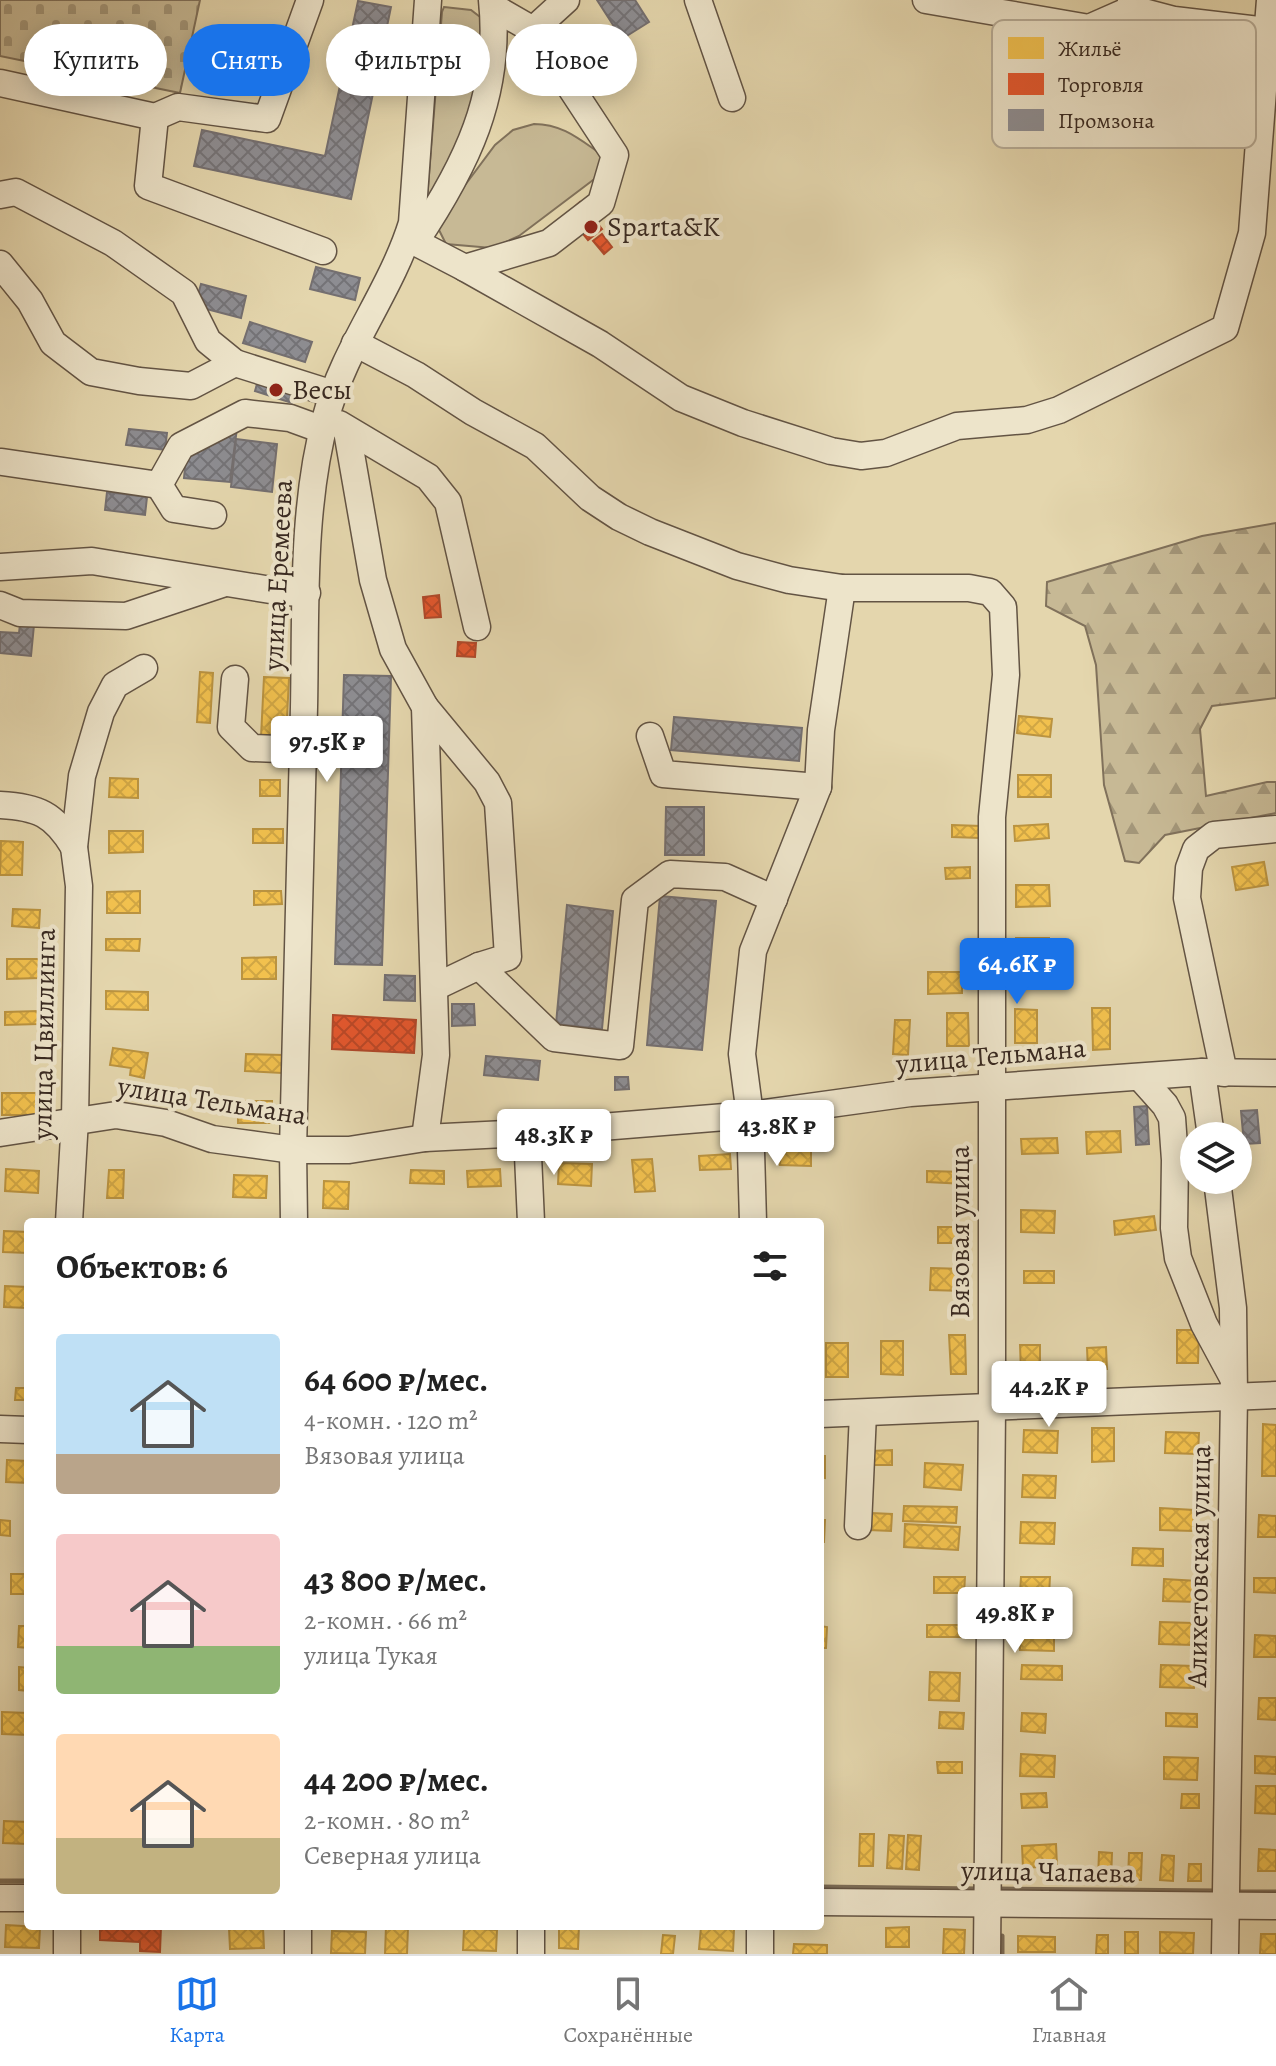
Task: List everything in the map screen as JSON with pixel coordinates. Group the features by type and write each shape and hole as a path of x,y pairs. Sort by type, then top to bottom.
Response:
{"street":[{"path":"0,83 155,117 178,107 267,119 310,0"},
{"name":"улица Еремеева","path":"294,1218 293,1150 312,494 355,343 410,242 428,0"},
{"path":"540,24 566,0"},
{"path":"698,0 732,98"},
{"path":"926,0 1042,20"},
{"path":"492,4 493,47 489,89 476,132 454,181 410,242 465,268 600,344 681,398 743,423 831,451 861,456 886,453 957,426 1027,420 1059,410 1225,328 1252,233 1270,0"},
{"path":"492,4 524,24"},
{"path":"1103,20 1132,4 1174,20"},
{"path":"1256,30 1267,31"},
{"path":"465,268 549,243 601,203 615,155 576,96"},
{"path":"155,117 148,186 323,251"},
{"path":"0,195 16,192 113,243 184,293 208,341 235,363 332,417 428,477 448,502 477,627"},
{"path":"0,264 30,301 53,343 91,372 191,386 235,363"},
{"path":"355,343 416,375 473,412 535,446 590,498 619,517 737,566 789,580 842,588 821,730 818,787 753,951 742,1054 750,1115 753,1218"},
{"path":"159,485 181,446 245,413 290,418 332,417"},
{"path":"332,417 393,649 425,707 487,782 498,803 508,957 479,966 435,987"},
{"path":"2,462 159,485 174,509 213,515"},
{"path":"0,567 92,561 307,593"},
{"path":"0,605 20,613 126,616 226,583"},
{"name":"Вязовая улица","path":"842,588 969,588 990,592 1003,607 1006,675 992,817 992,1407 987,1954"},
{"name":"улица Цвиллинга","path":"69,1218 75,1119 79,886 74,847 82,776 101,712 115,685 144,668"},
{"path":"235,679 231,727 252,748 303,750"},
{"path":"425,707 436,1055 425,1138"},
{"path":"650,736 663,774 818,787"},
{"path":"0,805 26,807 45,813 63,829 74,847"},
{"path":"1211,1122 1213,1073 1187,898 1189,868 1196,849 1214,835 1276,829"},
{"path":"479,966 554,1038 620,1046 635,900 670,874 725,877 774,899"},
{"name":"улица Тельмана","path":"0,1133 116,1115 166,1123 212,1139 293,1150 349,1150 425,1138 750,1115 910,1093 1213,1073 1276,1073"},
{"path":"1140,1077 1165,1105 1172,1118 1174,1228 1178,1258 1234,1388"},
{"path":"1172,1118 1180,1124"},
{"path":"527,1133 531,1218"},
{"path":"1175,1160 1180,1165"},
{"path":"1208,1194 1221,1208"},
{"name":"Алихетовская улица","path":"1219,1194 1233,1308 1234,1388 1225,1954"},
{"path":"824,1414 992,1407 1234,1388 1276,1395"},
{"path":"858,1526 863,1413"},
{"path":"0,1429 24,1430"},
{"path":"0,1898 24,1898"},
{"name":"улица Чапаева","path":"824,1902 1276,1906"},
{"path":"67,1930 67,1954"},
{"path":"298,1930 298,1954"},
{"path":"531,1930 531,1954"},
{"path":"760,1930 760,1954"}],"green space":[{"path":"0,0 200,0 195,24 183,24 180,93 167,90 167,24 24,24 24,61 0,56"},
{"path":"444,7 471,10 484,20 484,24 441,24"},
{"path":"435,96 479,96 426,213"},
{"path":"534,124 562,130 601,154 601,174 519,236 492,248 446,244 436,224 495,145 513,130"},
{"path":"1276,523 1276,698 1212,706 1200,729 1206,796 1276,782 1276,813 1165,835 1139,863 1125,861 1104,785 1096,665 1085,626 1046,606 1047,582 1202,536"}],"building: Жильё":[{"path":"200,672 213,673 210,723 197,722"},
{"path":"264,677 289,678 286,738 261,737"},
{"path":"1019,716 1052,719 1050,737 1017,733"},
{"path":"1018,775 1051,775 1051,797 1018,797"},
{"path":"110,778 138,779 138,798 109,797"},
{"path":"260,780 280,780 280,796 260,796"},
{"path":"1048,824 1049,838 1015,841 1014,826"},
{"path":"952,825 981,826 980,838 952,837"},
{"path":"253,829 283,829 283,843 253,843"},
{"path":"109,831 143,831 143,852 109,853"},
{"path":"1,841 23,842 22,875 0,875"},
{"path":"1264,862 1268,885 1236,890 1232,867"},
{"path":"970,867 970,878 946,879 945,868"},
{"path":"1016,885 1049,885 1050,906 1016,907"},
{"path":"140,891 140,913 107,913 107,892"},
{"path":"254,891 281,891 282,904 254,905"},
{"path":"13,909 40,910 39,928 12,926"},
{"path":"1016,938 1049,938 1049,954 1016,955"},
{"path":"106,939 140,939 139,951 106,950"},
{"path":"276,957 276,979 242,979 242,958"},
{"path":"7,959 40,959 40,978 7,979"},
{"path":"928,972 962,972 962,993 928,994"},
{"path":"106,991 148,992 148,1010 106,1009"},
{"path":"1092,1008 1110,1008 1110,1049 1093,1050"},
{"path":"1015,1009 1037,1010 1037,1043 1015,1043"},
{"path":"38,1011 38,1024 5,1025 5,1012"},
{"path":"947,1013 968,1013 969,1046 947,1046"},
{"path":"895,1020 910,1020 908,1055 893,1054"},
{"path":"113,1048 148,1053 144,1078 130,1075 131,1068 110,1065"},
{"path":"246,1054 283,1055 282,1073 245,1071"},
{"path":"2,1093 36,1093 36,1115 2,1115"},
{"path":"238,1101 272,1101 272,1123 238,1123"},
{"path":"1120,1131 1121,1152 1087,1154 1086,1132"},
{"path":"1057,1138 1058,1153 1022,1154 1021,1139"},
{"path":"781,1150 811,1150 811,1166 780,1165"},
{"path":"730,1154 731,1169 700,1170 699,1156"},
{"path":"652,1159 655,1191 635,1192 632,1160"},
{"path":"559,1163 592,1164 591,1186 558,1184"},
{"path":"6,1169 39,1171 38,1193 5,1191"},
{"path":"500,1169 501,1186 468,1187 467,1171"},
{"path":"109,1170 124,1170 123,1198 107,1198"},
{"path":"411,1170 444,1171 444,1184 410,1183"},
{"path":"927,1171 966,1172 965,1184 927,1182"},
{"path":"234,1175 267,1176 266,1198 233,1197"},
{"path":"324,1181 349,1182 348,1209 323,1208"},
{"path":"1021,1210 1055,1211 1054,1233 1021,1232"},
{"path":"1154,1216 1156,1230 1115,1235 1114,1221"},
{"path":"938,1227 966,1227 966,1243 938,1243"},
{"path":"4,1231 24,1232 24,1253 3,1252"},
{"path":"931,1268 965,1269 964,1291 930,1290"},
{"path":"1024,1271 1054,1271 1054,1283 1024,1283"},
{"path":"5,1286 24,1287 24,1308 4,1307"},
{"path":"1177,1330 1199,1330 1198,1363 1177,1363"},
{"path":"949,1335 965,1335 966,1374 951,1374"},
{"path":"881,1341 903,1341 903,1375 881,1374"},
{"path":"826,1343 848,1343 848,1377 826,1377"},
{"path":"1020,1345 1040,1345 1040,1372 1021,1372"},
{"path":"1106,1347 1107,1369 1088,1370 1087,1348"},
{"path":"16,1388 24,1388 24,1400 15,1400"},
{"path":"1263,1424 1276,1425 1276,1476 1262,1476"},
{"path":"1092,1428 1114,1428 1114,1461 1092,1462"},
{"path":"1024,1430 1058,1431 1057,1453 1023,1452"},
{"path":"1166,1432 1199,1433 1198,1454 1165,1453"},
{"path":"892,1450 892,1465 872,1465 872,1451"},
{"path":"7,1460 24,1461 24,1483 6,1482"},
{"path":"925,1463 963,1465 961,1490 924,1487"},
{"path":"1023,1475 1056,1476 1055,1498 1022,1497"},
{"path":"904,1506 957,1507 956,1523 903,1521"},
{"path":"1160,1508 1194,1510 1193,1531 1160,1530"},
{"path":"871,1513 892,1514 891,1531 869,1530"},
{"path":"1259,1515 1276,1516 1276,1537 1258,1537"},
{"path":"0,1520 10,1521 10,1536 0,1535"},
{"path":"1021,1522 1055,1523 1054,1544 1020,1543"},
{"path":"905,1524 960,1527 958,1550 904,1547"},
{"path":"1133,1548 1163,1549 1163,1566 1132,1565"},
{"path":"11,1574 24,1574 24,1594 11,1594"},
{"path":"934,1577 965,1577 964,1593 934,1593"},
{"path":"1021,1577 1050,1577 1049,1595 1020,1594"},
{"path":"1254,1578 1276,1578 1276,1593 1254,1592"},
{"path":"1164,1579 1198,1581 1197,1602 1163,1601"},
{"path":"1160,1622 1193,1623 1193,1645 1159,1644"},
{"path":"927,1625 963,1625 963,1637 927,1637"},
{"path":"19,1626 24,1626 24,1648 18,1647"},
{"path":"824,1627 827,1627 824,1648"},
{"path":"1021,1628 1054,1630 1054,1651 1020,1650"},
{"path":"1255,1635 1276,1636 1276,1657 1254,1657"},
{"path":"1022,1665 1062,1666 1062,1680 1021,1679"},
{"path":"1161,1665 1195,1666 1194,1688 1160,1687"},
{"path":"19,1667 24,1668 24,1691 19,1690"},
{"path":"930,1672 960,1673 959,1701 929,1700"},
{"path":"1259,1698 1276,1698 1276,1720 1258,1719"},
{"path":"2,1712 24,1713 24,1735 2,1734"},
{"path":"940,1712 964,1713 963,1729 939,1728"},
{"path":"1022,1713 1046,1714 1045,1733 1021,1731"},
{"path":"1166,1713 1197,1714 1197,1727 1166,1726"},
{"path":"1021,1754 1055,1756 1054,1777 1020,1776"},
{"path":"1255,1756 1276,1757 1276,1774 1255,1773"},
{"path":"1164,1757 1198,1758 1197,1780 1164,1779"},
{"path":"937,1762 962,1762 962,1773 938,1773"},
{"path":"1256,1786 1276,1786 1276,1814 1255,1813"},
{"path":"1046,1793 1047,1807 1022,1808 1021,1794"},
{"path":"1182,1794 1199,1794 1199,1808 1181,1808"},
{"path":"4,1821 24,1822 24,1844 3,1843"},
{"path":"860,1834 874,1834 873,1866 859,1866"},
{"path":"889,1835 904,1836 902,1869 887,1868"},
{"path":"908,1835 921,1836 919,1870 906,1869"},
{"path":"1056,1844 1057,1866 1023,1868 1022,1846"},
{"path":"1259,1849 1276,1850 1276,1871 1258,1871"},
{"path":"1099,1852 1112,1853 1111,1880 1098,1879"},
{"path":"1129,1853 1142,1853 1141,1880 1128,1880"},
{"path":"1162,1855 1174,1856 1173,1881 1160,1880"},
{"path":"1189,1864 1201,1864 1201,1881 1188,1881"},
{"path":"6,1925 40,1930 39,1948 5,1947"},
{"path":"909,1927 909,1947 886,1947 886,1928"},
{"path":"944,1929 965,1930 964,1954 943,1954"},
{"path":"229,1930 263,1930 264,1948 230,1949"},
{"path":"386,1930 408,1930 407,1954 385,1954"},
{"path":"464,1930 497,1930 496,1951 463,1950"},
{"path":"559,1930 579,1930 578,1949 559,1948"},
{"path":"701,1930 734,1930 733,1951 699,1949"},
{"path":"332,1931 366,1932 365,1954 331,1953"},
{"path":"1125,1932 1138,1932 1138,1954 1125,1954"},
{"path":"1160,1932 1194,1933 1193,1954 1160,1953"},
{"path":"1261,1934 1276,1934 1276,1954 1260,1954"},
{"path":"663,1935 675,1936 673,1954 661,1954"},
{"path":"1097,1935 1108,1935 1108,1954 1096,1954"},
{"path":"1018,1936 1055,1937 1055,1952 1018,1952"},
{"path":"794,1944 827,1945 827,1954 793,1954"}],"building: Торговля":[{"path":"580,202 602,229 588,240 567,214"},
{"path":"602,234 612,247 604,254 593,241"},
{"path":"439,595 441,617 425,618 423,597"},
{"path":"458,642 476,643 475,657 457,656"},
{"path":"333,1015 416,1020 414,1053 332,1049"},
{"path":"100,1930 161,1930 160,1952 140,1951 140,1942 100,1940"}],"building: Промзона":[{"path":"597,0 635,0 649,22 637,30 637,24 612,24"},
{"path":"358,1 391,7 387,24 353,24"},
{"path":"338,96 372,96 351,199 194,166 202,130 325,156"},
{"path":"316,267 360,278 355,300 310,289"},
{"path":"201,284 246,296 241,318 195,306"},
{"path":"250,322 312,342 305,362 243,343"},
{"name":"Весы","path":"259,377 296,388 292,403 255,391"},
{"path":"237,428 230,482 184,478 186,457"},
{"path":"129,429 167,433 165,450 126,445"},
{"path":"236,439 277,444 272,492 231,487"},
{"path":"107,492 147,497 145,515 105,510"},
{"path":"20,624 34,625 31,656 0,653 0,632 19,633"},
{"path":"344,675 391,676 382,965 335,964"},
{"path":"674,717 802,728 799,761 671,750"},
{"path":"666,807 704,807 704,855 665,855"},
{"path":"660,896 716,901 702,1050 647,1045"},
{"path":"567,905 613,911 602,1029 556,1024"},
{"path":"385,975 415,976 415,1001 384,1000"},
{"path":"452,1004 474,1004 475,1025 452,1026"},
{"path":"486,1056 540,1061 538,1080 484,1075"},
{"path":"615,1077 628,1077 629,1089 615,1090"},
{"path":"1147,1106 1149,1144 1136,1145 1134,1107"},
{"path":"1257,1110 1260,1143 1252,1144 1252,1122 1242,1122 1241,1111"}],"waterway":[{"path":"0,1881 24,1881"},
{"path":"824,1887 979,1889"},
{"path":"997,1889 1219,1891"},
{"path":"1233,1892 1276,1892"},
{"path":"1002,1936 1002,1954"}],"place":[{"name":"Sparta&K","path":"591,227"},
{"name":"Весы","path":"276,390"}]}
